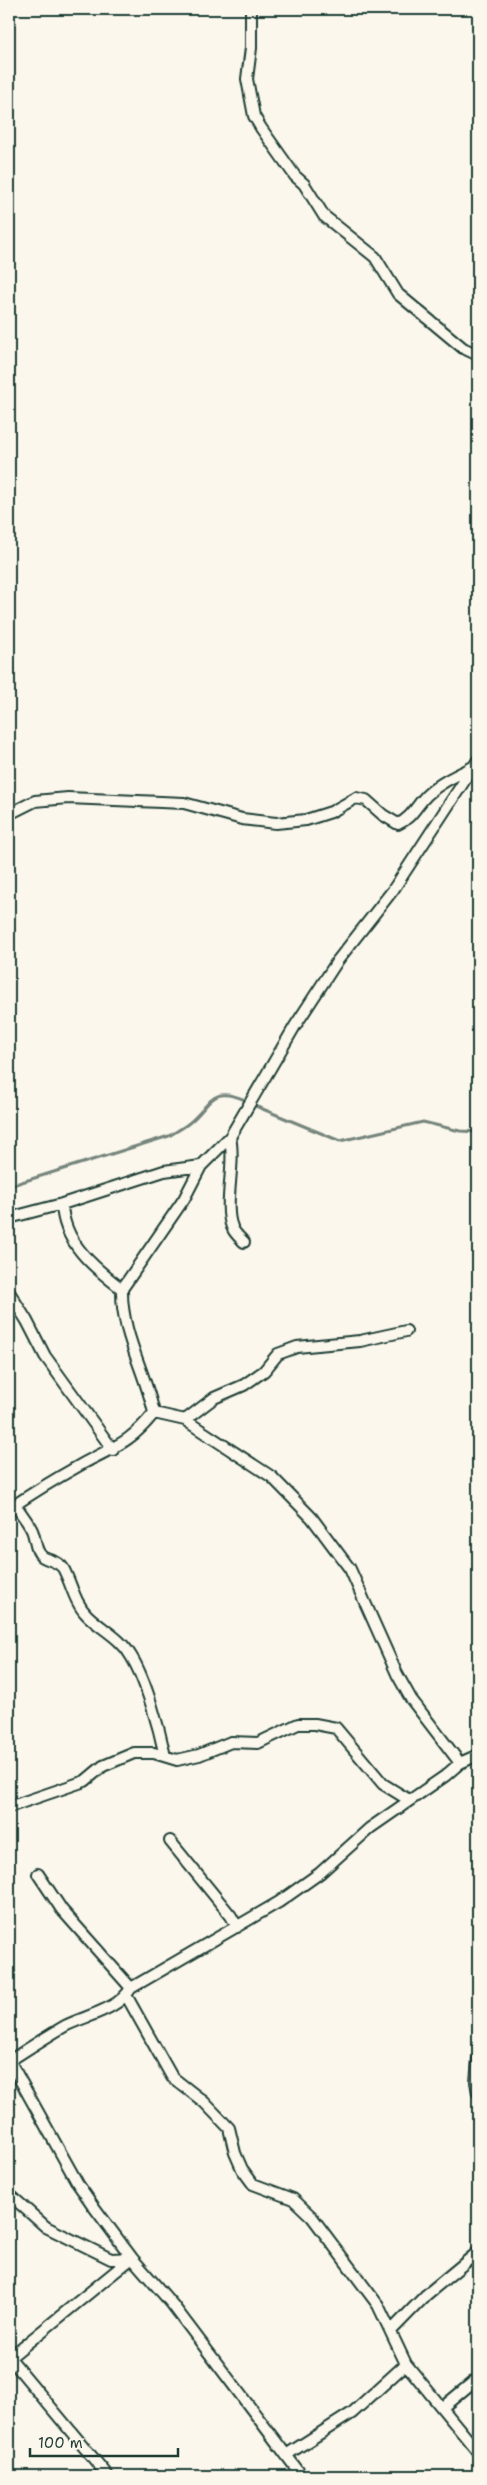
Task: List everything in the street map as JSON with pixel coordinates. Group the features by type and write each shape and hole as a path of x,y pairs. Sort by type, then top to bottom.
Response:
{"street":[{"path":"250,9 251,48 247,79 254,116 261,128 295,176 304,184 324,216 375,257 398,294 463,348 478,355"},
{"path":"9,814 35,801 68,798 134,800 184,803 242,820 276,824 306,820 331,812 356,798 366,800 383,815 398,824 408,819 428,794 448,780 477,765"},
{"path":"154,1413 151,1395 121,1307 122,1289 184,1199 201,1166 230,1137 295,1026 338,960 393,890 477,765"},
{"path":"230,1137 233,1153 229,1215 232,1229 244,1242"},
{"path":"9,1218 62,1204 155,1173 188,1166 201,1166"},
{"path":"62,1204 62,1219 66,1230 78,1249 96,1270 122,1289"},
{"path":"9,1292 45,1356 114,1450"},
{"path":"185,1420 214,1398 244,1385 264,1371 278,1354 297,1348 360,1341 406,1331"},
{"path":"154,1413 185,1420 272,1477 312,1518 350,1569 410,1699 460,1763"},
{"path":"154,1413 133,1436 114,1450 84,1463 12,1507 33,1531 36,1549 43,1557 59,1564 64,1569 66,1580 86,1615 108,1631 130,1654 159,1731 165,1756"},
{"path":"9,1807 85,1781 103,1766 134,1753 165,1756 177,1760 199,1755 231,1742 258,1743 298,1724 315,1724 336,1728 383,1784 409,1800"},
{"path":"302,2476 223,2374 172,2304 132,2258 78,2184 9,2060 67,2026 104,2010 128,1992 279,1902 320,1873 370,1828 446,1776 460,1763 477,1758"},
{"path":"170,1841 237,1926"},
{"path":"38,1874 62,1910 128,1992 172,2077 204,2102 229,2128 235,2153 242,2169 253,2184 293,2199 312,2217 378,2305 406,2364 478,2452"},
{"path":"478,2059 476,2082 478,2094"},
{"path":"9,2194 46,2227 111,2259 132,2258"},
{"path":"391,2331 426,2295 478,2252"},
{"path":"108,2476 9,2357 132,2258"},
{"path":"286,2455 352,2413 406,2364"},
{"path":"443,2407 478,2378"}],"waterway":[{"path":"9,1186 169,1136 189,1123 212,1099 218,1096 233,1096 245,1100"},
{"path":"253,1105 340,1141 423,1122 460,1131 478,1132"}]}
